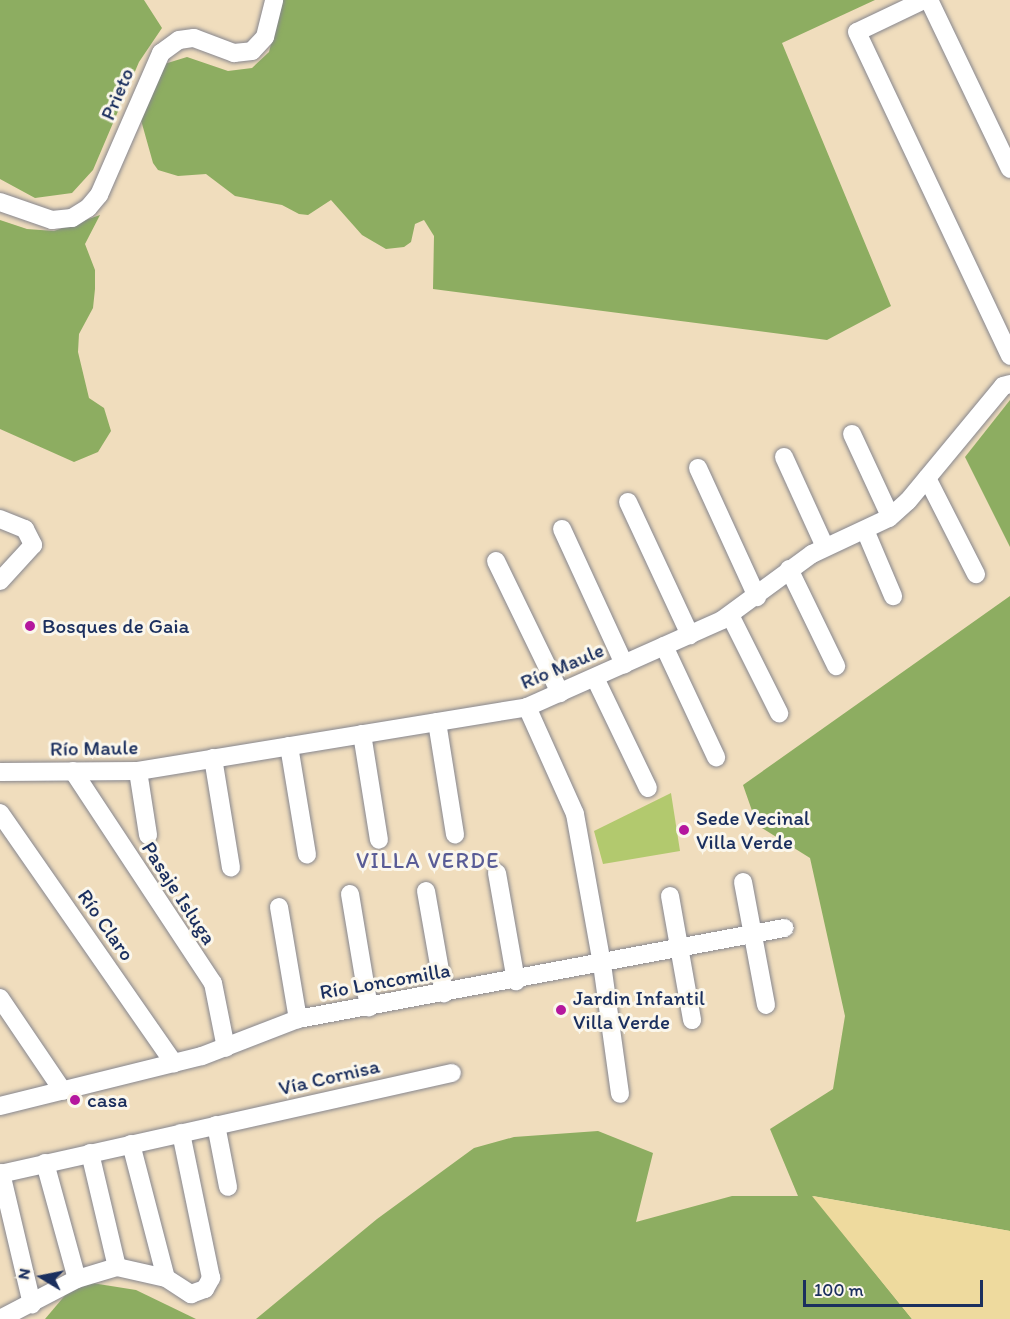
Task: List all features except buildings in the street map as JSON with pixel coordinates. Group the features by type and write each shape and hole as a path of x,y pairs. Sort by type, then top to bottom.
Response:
{"street":[{"name":"Prieto","path":"0,202 52,220 72,218 88,208 99,195 161,53 179,40 194,38 234,53 252,51 264,37 274,0"},
{"path":"924,0 857,32 1010,356"},
{"path":"929,0 1010,169"},
{"name":"Río Maule","path":"0,772 138,771 527,707 730,615 757,597 789,569 825,547 865,530 890,516 927,478 1003,386 1010,384"},
{"path":"852,434 890,516"},
{"path":"784,457 825,547"},
{"path":"698,468 757,597"},
{"path":"927,478 976,574"},
{"path":"628,502 690,635"},
{"path":"0,519 25,528 33,545 0,581"},
{"path":"561,529 624,664"},
{"path":"865,530 893,596"},
{"path":"496,561 560,693"},
{"path":"789,569 836,666"},
{"path":"730,615 779,713"},
{"path":"664,646 716,757"},
{"path":"595,678 648,788"},
{"path":"527,707 575,814 602,964 620,1094"},
{"path":"436,722 455,835"},
{"path":"362,734 379,840"},
{"path":"290,746 307,855"},
{"path":"213,758 231,868"},
{"name":"Pasaje Isluga","path":"73,771 213,984 226,1048"},
{"path":"138,771 148,835"},
{"name":"Río Claro","path":"0,813 174,1063"},
{"path":"497,873 516,981"},
{"path":"743,882 766,1005"},
{"path":"426,891 444,993"},
{"path":"350,894 369,1006"},
{"path":"670,896 692,1020"},
{"path":"279,907 298,1019"},
{"name":"Río Loncomilla","path":"0,1106 226,1048 298,1019 516,981 785,928"},
{"path":"0,998 63,1091"},
{"name":"Vía Cornisa","path":"0,1173 452,1073"},
{"path":"216,1125 228,1187"},
{"path":"0,1319 77,1280 117,1267 166,1278 185,1292 196,1294 205,1289 211,1278 181,1133"},
{"path":"131,1144 166,1278"},
{"path":"90,1153 117,1267"},
{"path":"45,1163 77,1280"},
{"path":"0,1173 32,1304"}],"green space":[{"path":"0,0 144,0 162,28 139,62 93,170 72,193 35,198 0,179"},
{"path":"282,0 875,0 782,43 891,306 827,340 433,289 434,236 424,220 415,224 411,242 404,247 386,249 362,235 331,200 308,215 299,214 282,205 235,196 206,174 178,176 158,170 153,163 139,113 161,65 187,57 228,71 252,68 269,52"},
{"path":"100,215 85,244 95,270 95,289 93,308 79,334 78,352 89,398 104,408 111,431 98,452 74,462 0,429 0,220 27,229 54,231"},
{"path":"1010,400 1010,547 965,457"},
{"path":"1010,596 1010,1231 813,1196 912,1319 256,1319 377,1219 474,1148 514,1137 598,1131 653,1153 636,1222 732,1196 798,1196 770,1129 833,1089 845,1016 810,858 757,825 743,785"},
{"path":"671,793 680,851 603,864 594,831"},
{"path":"92,1283 136,1290 196,1319 45,1319 67,1293"}],"sand":[{"path":"812,1196 1010,1231 1010,1319 912,1319"}],"place":[{"name":"Bosques de Gaia","path":"30,626"},
{"name":"Sede Vecinal Villa Verde","path":"684,830"},
{"name":"Jardin Infantil Villa Verde","path":"561,1010"},
{"name":"casa","path":"75,1100"}],"district":[{"name":"VILLA VERDE","path":"428,861"}]}
